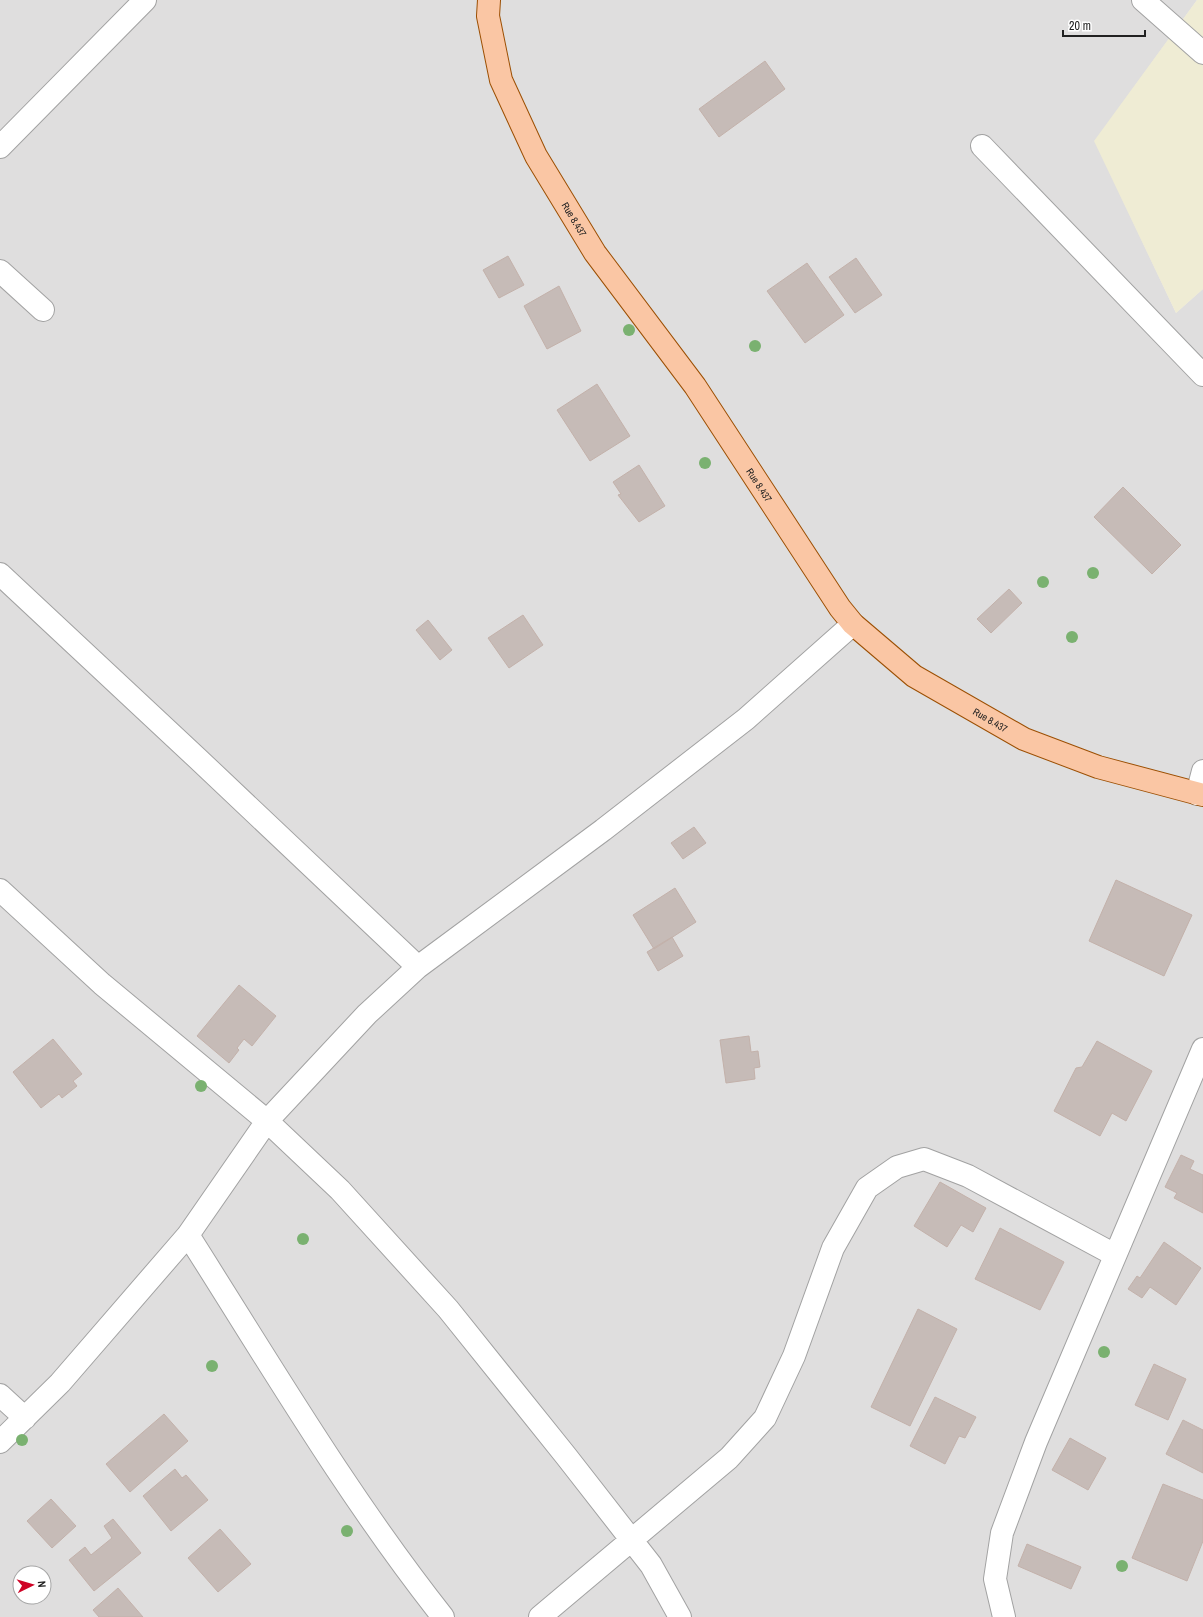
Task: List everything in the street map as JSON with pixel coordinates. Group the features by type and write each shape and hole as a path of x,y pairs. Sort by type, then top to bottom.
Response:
{"main road":[{"name":"Rue 8.437","path":"489,0 488,16 501,80 536,156 595,253 694,386 836,602 853,624 914,676 1024,739 1098,767 1200,795"}],"street":[{"path":"0,147 145,0"},
{"path":"1143,0 1203,53"},
{"path":"982,146 1203,375"},
{"path":"0,272 43,310"},
{"path":"0,574 192,752 418,967"},
{"path":"0,1442 60,1382 114,1318 188,1235 267,1121 367,1014 418,967 603,830 746,719 853,624"},
{"path":"1200,795 1203,771"},
{"path":"0,890 102,984 267,1121 340,1190 448,1309 632,1540 651,1565 680,1617"},
{"path":"1004,1617 995,1579 1002,1533 1036,1442 1203,1049"},
{"path":"540,1617 729,1458 765,1418 794,1356 833,1248 867,1188 897,1167 924,1159 968,1176 1115,1255"},
{"path":"188,1235 358,1502 409,1574 443,1617"},
{"path":"0,1395 25,1418"}],"shaded area":[{"path":"0,0 1197,0 1095,141 1176,313 1203,289 1203,1617 0,1617"},
{"path":"1197,0 1203,0 1203,289 1176,313 1094,141"}],"building":[{"path":"765,61 785,89 719,137 699,109"},
{"path":"508,256 524,285 499,298 483,270"},
{"path":"856,258 882,295 855,313 829,277"},
{"path":"807,263 844,315 805,343 767,291"},
{"path":"559,286 581,331 547,349 524,306"},
{"path":"597,384 630,436 590,461 557,410"},
{"path":"639,465 665,506 639,522 618,495 621,494 613,482"},
{"path":"1123,487 1181,545 1152,574 1094,517"},
{"path":"1009,589 1022,603 991,633 977,619"},
{"path":"523,615 543,645 509,668 488,638"},
{"path":"428,620 452,650 440,660 416,630"},
{"path":"694,827 706,843 683,859 671,843"},
{"path":"1116,880 1192,915 1164,976 1089,941"},
{"path":"675,888 696,922 654,949 633,915"},
{"path":"672,937 683,956 658,971 647,952"},
{"path":"239,985 276,1016 252,1046 244,1039 237,1048 239,1050 229,1063 197,1036"},
{"path":"749,1036 751,1052 758,1051 760,1067 754,1068 755,1079 726,1083 720,1040"},
{"path":"53,1039 82,1074 73,1081 77,1086 62,1098 59,1094 41,1108 13,1072"},
{"path":"1097,1041 1152,1071 1126,1121 1112,1113 1100,1136 1054,1111 1076,1068 1082,1067"},
{"path":"1181,1155 1194,1161 1190,1169 1203,1175 1203,1213 1174,1198 1177,1193 1165,1187"},
{"path":"940,1182 986,1208 973,1232 961,1225 947,1247 914,1226"},
{"path":"1000,1228 1064,1262 1040,1310 975,1279"},
{"path":"1164,1242 1201,1268 1176,1305 1150,1287 1142,1298 1128,1289 1137,1276 1140,1278"},
{"path":"918,1309 957,1329 910,1426 871,1407"},
{"path":"1154,1364 1186,1379 1168,1420 1135,1405"},
{"path":"935,1397 976,1417 965,1438 959,1436 945,1464 910,1446"},
{"path":"164,1414 188,1441 130,1492 106,1464"},
{"path":"1183,1420 1203,1430 1203,1473 1166,1454"},
{"path":"1070,1438 1106,1458 1088,1490 1052,1470"},
{"path":"175,1469 182,1478 186,1475 208,1500 171,1531 143,1496"},
{"path":"1163,1484 1203,1500 1203,1541 1187,1581 1132,1558"},
{"path":"51,1499 76,1526 52,1548 27,1521"},
{"path":"113,1519 141,1553 94,1591 69,1560 85,1547 91,1555 112,1538 104,1526"},
{"path":"220,1529 251,1564 218,1592 188,1558"},
{"path":"1027,1544 1081,1567 1071,1589 1018,1566"},
{"path":"118,1588 143,1617 99,1617 93,1610"}]}
